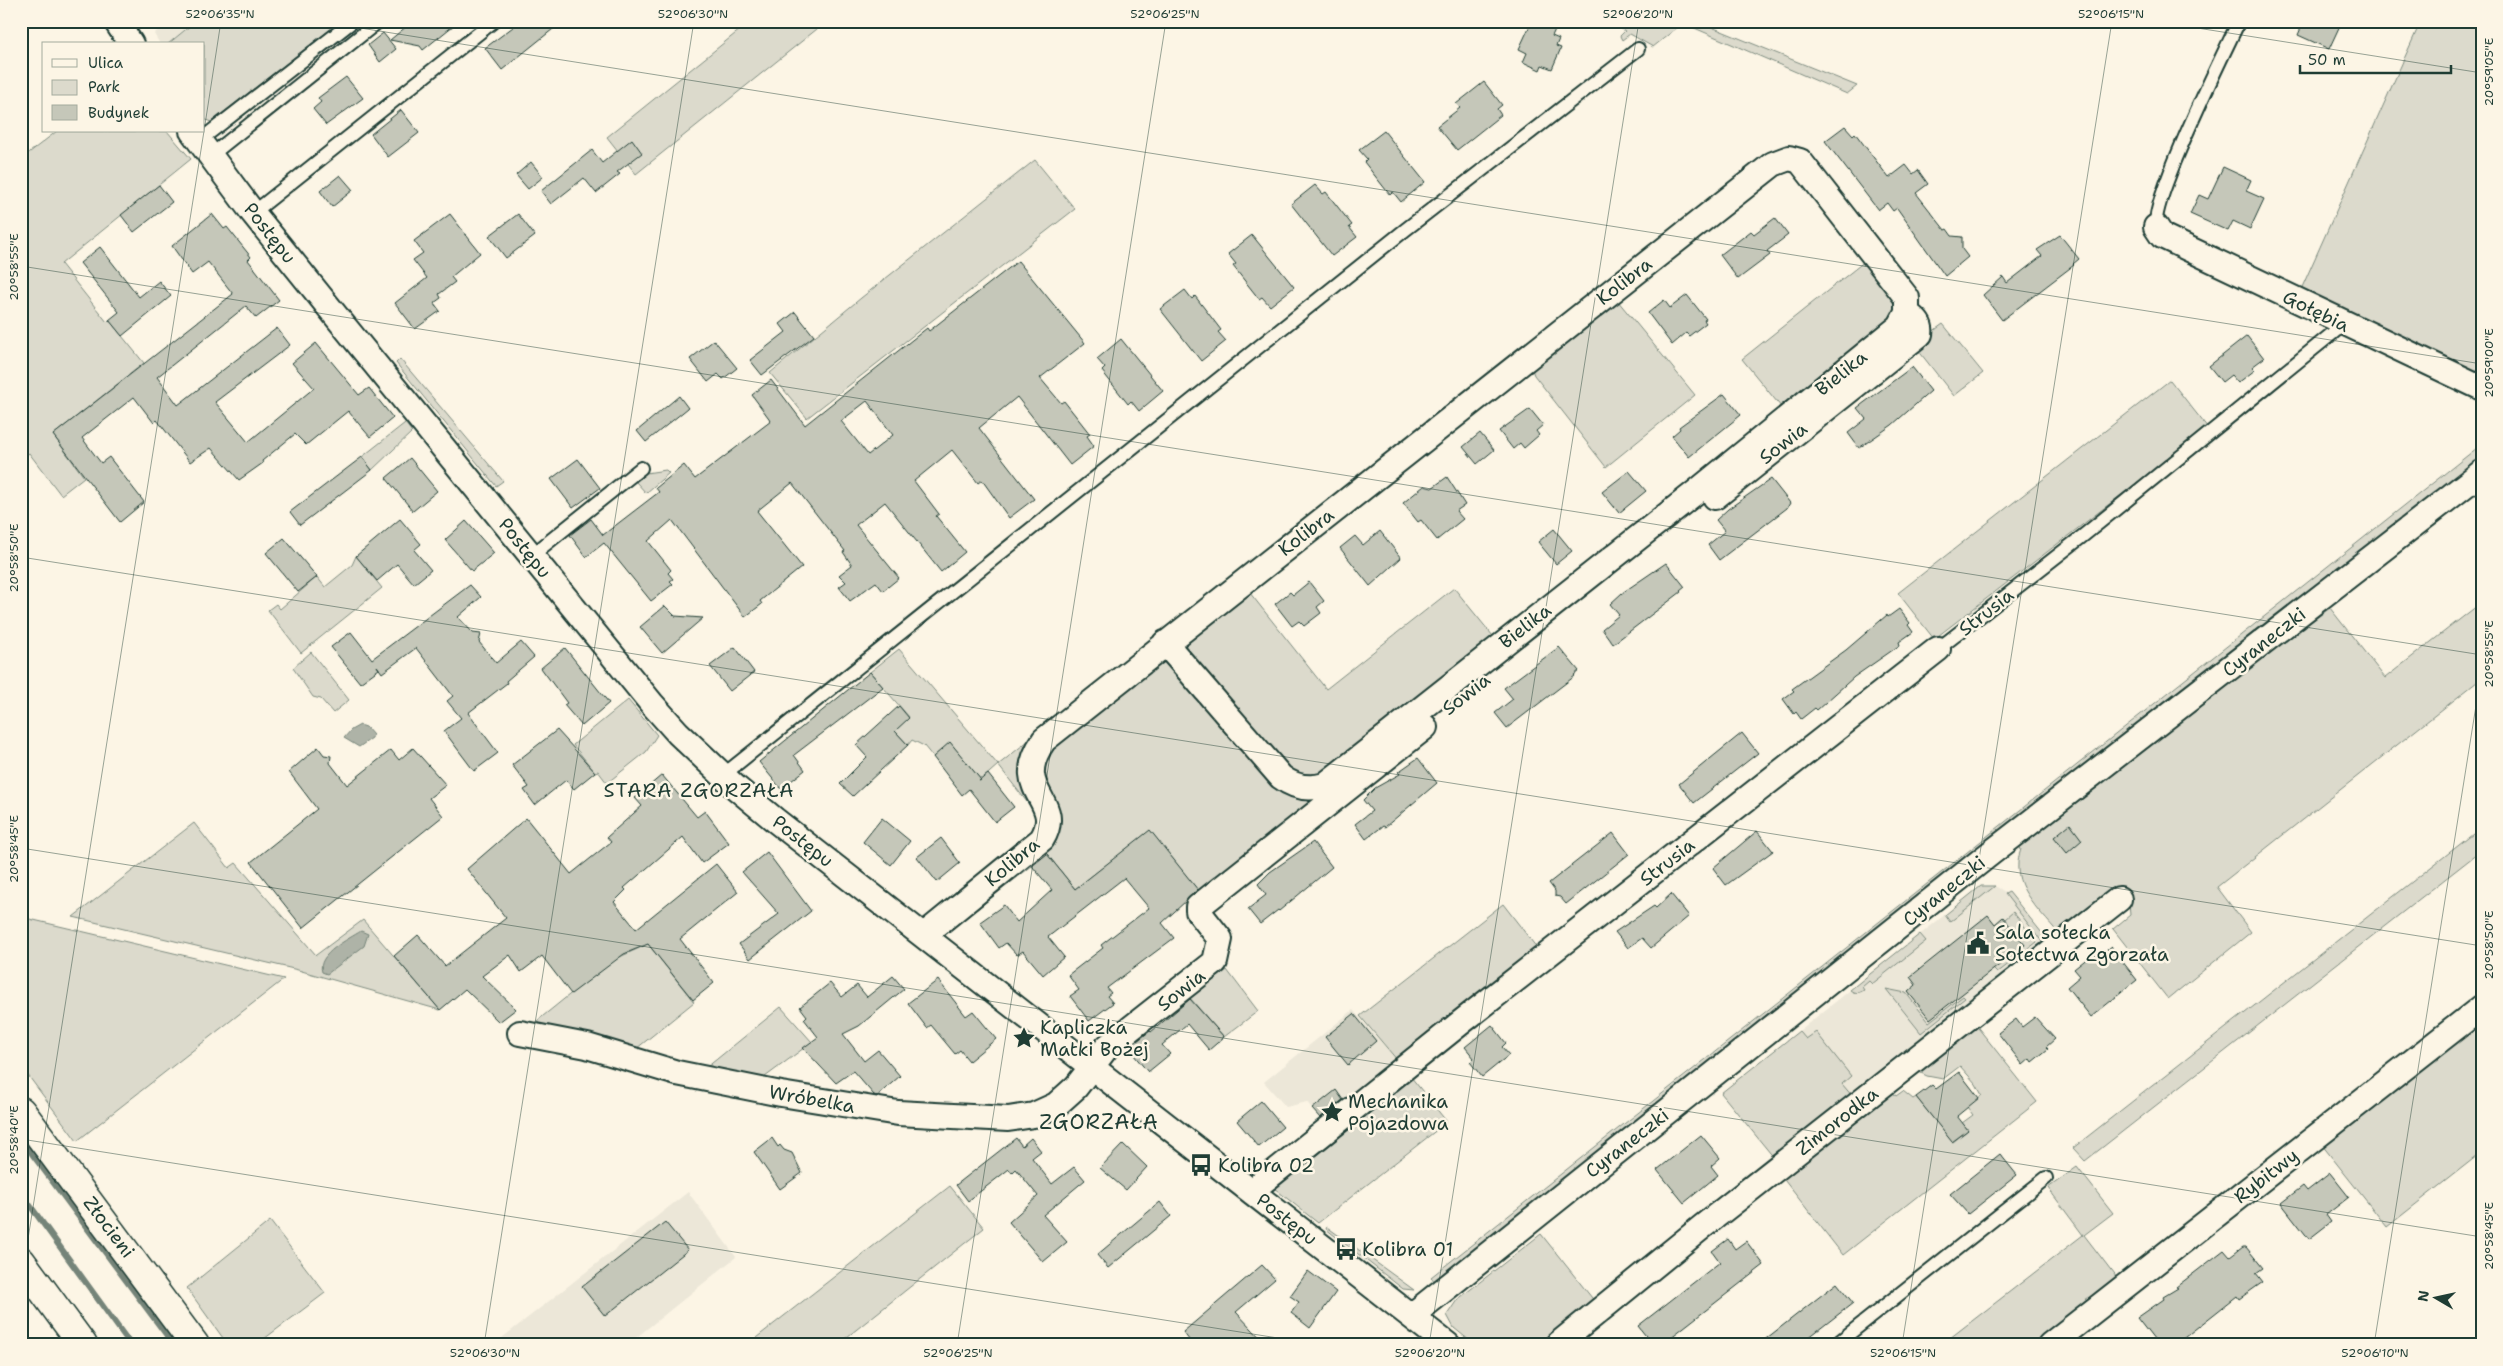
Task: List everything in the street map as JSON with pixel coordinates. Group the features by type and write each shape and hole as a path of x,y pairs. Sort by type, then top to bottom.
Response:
{"main road":[{"name":"Złocieni","path":"21,1110 195,1345"},
{"path":"21,1261 83,1345"}],"street":[{"path":"116,21 130,42"},
{"name":"Postępu","path":"200,143 253,212 652,704 722,776 1448,1345"},
{"name":"Kolibra","path":"924,935 1042,839 1048,828 1049,815 1035,787 1031,766 1036,752 1044,740 1165,642 1773,164 1788,158 1800,161 1907,298 1906,327"},
{"name":"Gołębia","path":"2156,227 2162,236 2482,388"},
{"name":"Bielika","path":"1165,642 1281,777 1298,786 1316,787 1325,785 1906,327"},
{"name":"Sowia","path":"1091,1066 1107,1047 1216,962 1220,944 1219,936 1198,911 1198,907 1906,327"},
{"name":"Cyraneczki","path":"1411,1316 1987,856 2482,472"},
{"name":"Strusia","path":"1253,1193 1261,1183 1457,1026 1938,649"},
{"name":"Zimorodka","path":"1557,1345 1702,1227 2119,899"},
{"name":"Rybitwy","path":"2050,1345 2482,1007"},
{"name":"Wróbelka","path":"520,1033 587,1046 649,1066 716,1082 898,1113 942,1117 1008,1119 1045,1111 1071,1093 1091,1066"}],"lane":[{"path":"200,143 354,21"},
{"path":"200,143 379,21"},
{"path":"253,212 494,21"},
{"path":"2156,227 2155,219 2162,195 2239,21"},
{"path":"722,776 1405,230 1638,49"},
{"name":"Strusia","path":"1938,649 2084,535 2344,324"},
{"path":"531,556 641,468"},
{"path":"1835,1345 2046,1178"}],"shaded area":[{"path":"156,21 196,21 170,42 159,42 154,34 160,28"},
{"path":"360,725 366,727 373,735 372,738 359,747 344,738 351,730"},
{"path":"1981,886 1995,886 2007,893 2048,944 1775,1159 1721,1093"},
{"path":"361,931 368,934 364,946 327,974 322,972 321,965 329,953"},
{"path":"1353,1010 1398,1061 1321,1121 1307,1102 1286,1107 1264,1082"},
{"path":"688,1192 736,1257 627,1345 493,1345"}],"green space":[{"path":"196,21 341,21 211,122 205,119 205,42 170,42"},
{"path":"751,21 827,21 636,174 607,137"},
{"path":"1609,21 1697,21 1857,86 1847,94 1683,23 1653,47 1630,34 1622,40 1620,36 1625,31"},
{"path":"2421,21 2482,21 2482,380 2299,294"},
{"path":"56,132 168,132 191,159 61,264 107,322 109,320 144,363 53,435 84,477 61,495 29,453 21,459 21,159"},
{"path":"1035,160 1075,209 807,418 770,373"},
{"path":"1865,261 1892,297 1895,315 1893,325 1786,413 1742,359"},
{"path":"1613,295 1695,395 1606,467 1534,375 1530,364"},
{"path":"1943,324 1983,373 1954,396 1914,345"},
{"path":"400,359 503,481 496,486 396,363"},
{"path":"2170,380 2208,428 1934,639 1898,593"},
{"path":"405,423 412,432 372,470 362,457"},
{"path":"2482,444 2482,460 2391,528 1436,1283 1431,1277"},
{"path":"666,470 669,473 646,493 636,482 646,473"},
{"path":"356,556 382,588 301,653 268,610 276,604 280,609 317,577 325,587 352,565"},
{"path":"1246,588 1326,689 1454,588 1497,641 1322,777 1291,774 1181,649 1183,638"},
{"path":"2482,602 2482,678 2217,887 2251,932 2168,999 2113,929 2130,915 2129,904 2059,934 2027,895 2019,874 2018,862 2021,849 2019,847 2202,702 2330,608 2385,678"},
{"path":"899,649 998,765 981,780 950,743 933,757 924,746 912,740 908,745 895,731 909,717 870,672"},
{"path":"311,652 349,700 333,713 321,699 313,697 293,668"},
{"path":"1165,661 1175,665 1288,790 1321,796 1199,892 1150,831 1075,889 1047,854 948,932 946,930 1055,836 1059,816 1046,797 1044,790 1043,755 1151,665"},
{"path":"628,700 657,735 646,752 607,783 598,771 595,772 573,745"},
{"path":"1033,737 1026,751 1021,777 1038,816 998,765"},
{"path":"194,823 229,868 236,863 316,955 363,920 440,1010 298,970 73,917"},
{"path":"2482,827 2482,850 2085,1161 2073,1148"},
{"path":"1981,886 1995,886 1950,922 1945,915"},
{"path":"2009,892 2050,943 1924,1037 2043,943 2005,894"},
{"path":"1503,904 1537,948 1398,1061 1360,1016"},
{"path":"2013,912 2037,942 1997,973 1993,969 2005,919"},
{"path":"21,917 284,979 77,1141 21,1066"},
{"path":"1920,934 1926,941 1872,984 1869,981 1862,987 1864,990 1857,993 1850,990"},
{"path":"648,944 694,1002 631,1053 527,1029 611,961"},
{"path":"1227,970 1258,1011 1224,1037 1190,998"},
{"path":"1886,989 1906,993 1929,1022 1963,996 1965,998 1921,1033"},
{"path":"781,1007 812,1042 757,1083 701,1072"},
{"path":"2482,1019 2482,1152 2387,1227 2322,1145"},
{"path":"1975,1024 2037,1102 1843,1255 1781,1176 1891,1090 1896,1096 1903,1091 1913,1099 1916,1097 1953,1142 1968,1130 1962,1123 1973,1115 1967,1107 1982,1095 1976,1084 1960,1066 1943,1079 1927,1076 1917,1071"},
{"path":"1799,1031 1806,1039 1816,1032 1851,1076 1842,1084 1853,1097 1775,1159 1721,1093"},
{"path":"1411,1077 1447,1122 1318,1223 1274,1188 1278,1182"},
{"path":"2077,1167 2113,1213 2084,1235 2117,1278 2035,1345 1941,1345 2083,1235 2048,1188"},
{"path":"950,1186 984,1228 837,1345 747,1345"},
{"path":"270,1221 325,1293 256,1345 228,1345 187,1288"},
{"path":"1327,1227 1414,1290 1403,1289 1326,1229"},
{"path":"1541,1234 1596,1303 1546,1345 1475,1345 1454,1328 1447,1315 1457,1300"}],"building":[{"path":"413,21 459,21 423,50 420,46 390,40"},
{"path":"521,21 563,21 502,70 485,48"},
{"path":"1532,21 1559,21 1552,36 1559,39 1556,46 1561,48 1552,69 1542,65 1540,70 1523,62 1527,53 1519,49"},
{"path":"2304,21 2342,21 2329,49 2298,35"},
{"path":"383,33 396,49 380,62 368,45"},
{"path":"346,77 363,98 326,125 313,109 321,102 318,98"},
{"path":"1484,82 1502,105 1497,109 1501,115 1457,150 1437,126 1460,108 1456,104"},
{"path":"401,110 419,133 388,157 371,134"},
{"path":"1845,126 1853,135 1855,133 1889,178 1906,165 1913,174 1918,170 1928,184 1916,193 1945,230 1947,229 1952,236 1962,237 1962,249 1968,257 1945,276 1897,208 1893,211 1887,203 1878,210 1825,141"},
{"path":"1384,131 1425,182 1401,202 1393,192 1390,195 1364,162 1367,159 1359,150"},
{"path":"632,139 642,153 617,172 620,174 596,193 584,178 551,204 541,191 592,150 602,163"},
{"path":"531,162 543,177 528,189 516,175"},
{"path":"2223,167 2251,180 2246,191 2264,199 2250,229 2233,221 2228,231 2190,214 2199,195 2208,199"},
{"path":"340,175 353,190 332,207 320,191"},
{"path":"159,185 172,202 134,232 121,215"},
{"path":"1315,185 1323,194 1326,192 1352,225 1349,227 1357,237 1332,256 1291,204"},
{"path":"212,214 224,229 227,227 251,257 248,260 279,300 256,318 246,306 157,377 178,405 277,328 290,345 215,402 248,442 314,388 292,363 316,343 359,395 369,388 393,418 370,437 348,411 306,445 295,434 262,461 263,463 239,480 211,448 190,462 157,420 154,423 134,397 82,438 101,463 109,457 144,502 120,522 53,435 233,294 208,262 192,274 172,246"},
{"path":"450,214 480,253 451,277 455,282 439,294 441,298 434,303 440,311 415,329 395,303 427,278 413,260 423,253 414,241"},
{"path":"518,214 535,236 506,258 489,236"},
{"path":"1775,218 1788,235 1767,251 1770,255 1738,279 1720,255 1751,231 1754,234"},
{"path":"1252,235 1294,287 1270,306 1262,297 1259,299 1233,266 1236,264 1228,254"},
{"path":"2060,235 2079,259 2074,265 2002,320 1983,295 2003,277 2007,283 2042,256 2037,250"},
{"path":"100,247 139,297 159,281 171,296 122,336 109,320 119,312 80,263"},
{"path":"1018,261 1085,343 1040,378 1061,403 1064,401 1090,434 1087,436 1094,446 1070,465 1017,397 979,428 1034,499 1009,518 982,480 978,483 952,450 914,481 939,514 936,516 965,552 941,572 885,502 856,525 899,578 883,591 876,582 850,601 839,587 846,582 839,575 852,565 843,552 845,551 792,483 757,511 802,567 760,601 762,604 745,617 672,520 648,541 671,570 668,573 673,579 670,581 673,584 651,601 604,543 586,557 570,535 591,519 603,535 659,492 656,488 684,465 695,479 771,421 752,395 771,380 805,425 927,328 929,331","holes":["867,401 893,435 868,455 841,421"]},
{"path":"1185,290 1192,299 1195,296 1221,330 1218,332 1226,341 1201,361 1160,309"},
{"path":"1687,295 1706,319 1704,320 1706,323 1689,336 1686,333 1672,345 1648,313 1664,300 1670,308"},
{"path":"795,312 814,336 762,375 750,360 786,332 780,324"},
{"path":"2247,336 2264,358 2252,367 2255,370 2238,383 2231,375 2222,382 2209,366"},
{"path":"1121,339 1163,391 1139,411 1131,401 1128,404 1102,371 1105,368 1097,359"},
{"path":"714,340 737,368 723,379 718,374 708,382 690,359"},
{"path":"1912,367 1931,391 1892,425 1859,448 1848,433 1866,419 1857,408"},
{"path":"1724,394 1741,415 1689,457 1672,436 1680,429 1679,427"},
{"path":"679,396 688,408 646,442 637,431"},
{"path":"1530,409 1543,425 1536,431 1539,435 1524,448 1520,443 1513,449 1499,431"},
{"path":"1480,433 1494,450 1477,464 1463,447"},
{"path":"362,457 372,470 300,525 290,512"},
{"path":"410,458 437,491 413,511 386,478"},
{"path":"578,459 600,488 573,508 551,479"},
{"path":"1629,471 1646,491 1619,513 1602,492"},
{"path":"1447,477 1465,505 1456,511 1463,519 1437,540 1421,520 1418,522 1403,503 1424,486 1432,488"},
{"path":"1771,479 1790,503 1787,508 1719,560 1708,545 1725,531 1716,520 1728,509"},
{"path":"400,519 421,544 414,550 431,570 414,584 397,564 377,581 356,556"},
{"path":"466,521 494,553 472,571 445,540"},
{"path":"1554,529 1572,551 1556,564 1538,542"},
{"path":"1380,531 1401,558 1370,586 1340,548 1355,536 1363,545"},
{"path":"284,538 317,577 298,592 266,553"},
{"path":"1666,563 1685,587 1613,644 1602,629 1619,615 1610,604 1622,593"},
{"path":"1309,582 1324,601 1317,607 1321,613 1304,626 1299,621 1292,626 1275,604 1290,592 1293,595"},
{"path":"470,585 481,597 458,617 473,633 481,634 479,642 496,663 521,642 534,657 506,681 507,683 468,713 498,753 474,771 444,731 461,718 447,701 453,696 416,648 382,673 377,666 379,669 360,683 331,647 351,632 372,659"},
{"path":"665,606 675,616 703,618 662,653 640,627"},
{"path":"1899,609 1910,623 1908,625 1913,632 1899,642 1900,645 1854,677 1817,710 1815,708 1801,719 1796,712 1794,714 1783,699 1794,691 1792,689 1846,650 1887,615 1888,617"},
{"path":"735,647 754,672 730,691 710,666"},
{"path":"1559,647 1579,671 1507,728 1495,713 1513,699 1504,688"},
{"path":"565,648 609,703 582,726 564,705 567,703 541,668"},
{"path":"870,672 883,687 794,755 805,770 781,789 759,762"},
{"path":"899,706 909,718 895,731 908,745 853,796 840,784 867,757 856,745"},
{"path":"557,730 595,772 574,789 566,780 535,805 524,790 529,787 512,765"},
{"path":"1742,733 1758,753 1694,803 1679,784"},
{"path":"950,742 981,780 988,774 1014,807 995,822 969,789 962,795 933,757"},
{"path":"318,747 324,755 331,756 330,763 347,785 391,750 399,760 413,748 446,785 429,798 443,816 303,928 251,862 317,809 289,772"},
{"path":"1418,758 1437,783 1385,827 1383,826 1366,839 1355,824 1372,811 1363,800 1375,788 1400,774 1398,772"},
{"path":"662,775 697,817 705,811 729,843 702,863 683,837 624,888 626,890 614,902 636,929 716,864 738,892 680,939 714,983 693,1000 648,944 624,954 571,994 542,956 521,972 510,955 482,976 516,1009 499,1022 465,989 440,1010 394,956 418,935 445,966 506,918 467,869 526,818 571,874 611,842 607,837 642,806 635,798"},
{"path":"882,818 910,841 891,865 863,842"},
{"path":"2070,824 2082,840 2067,853 2054,837"},
{"path":"1150,830 1198,890 1162,923 1174,938 1107,988 1111,993 1107,996 1113,1003 1089,1021 1070,996 1079,990 1068,975 1103,948 1101,945 1149,908 1124,878 1048,937 1064,957 1043,975 1023,951 1017,955 1006,943 999,948 980,922 1004,905 1017,922 1052,890 1032,866 1047,854 1075,889"},
{"path":"1757,831 1773,851 1726,885 1713,868"},
{"path":"1613,833 1629,854 1566,904 1560,897 1555,896 1555,891 1549,883"},
{"path":"941,838 960,863 937,882 917,857"},
{"path":"1313,842 1332,867 1279,911 1260,924 1248,909 1266,895 1258,884 1270,872"},
{"path":"767,852 811,911 750,959 739,944 779,914 742,872"},
{"path":"1671,894 1689,916 1651,948 1642,938 1628,948 1615,932 1654,906 1656,908"},
{"path":"1988,915 1995,924 2003,917 2025,945 1930,1019 1908,992 1916,985 1910,977"},
{"path":"2111,947 2137,980 2091,1017 2067,987 2080,976 2074,969 2094,953 2098,957"},
{"path":"893,976 904,989 859,1026 843,1034 864,1061 878,1050 900,1076 877,1096 853,1071 836,1083 803,1048 818,1037 804,1019 807,1016 800,1007 830,983 842,997 857,985 867,997"},
{"path":"938,980 966,1016 973,1011 996,1039 969,1061 960,1050 955,1054 931,1025 927,1028 908,1003"},
{"path":"1190,999 1224,1037 1209,1050 1187,1024 1162,1045 1170,1054 1148,1072 1128,1048 1151,1032"},
{"path":"1354,1014 1376,1041 1348,1065 1325,1037"},
{"path":"2035,1017 2055,1039 2046,1047 2048,1049 2032,1062 2030,1059 2023,1065 1998,1033 2016,1019 2022,1027"},
{"path":"1492,1025 1506,1043 1502,1047 1509,1055 1482,1077 1470,1062 1474,1058 1465,1047"},
{"path":"1959,1072 1979,1098 1957,1116 1968,1130 1952,1142 1916,1097 1932,1085 1936,1089"},
{"path":"1336,1090 1343,1100 1320,1118 1312,1109"},
{"path":"1261,1101 1283,1127 1259,1147 1237,1121"},
{"path":"1701,1135 1720,1158 1711,1166 1718,1175 1684,1203 1657,1170"},
{"path":"772,1138 778,1147 780,1145 784,1150 792,1153 802,1173 780,1189 754,1152"},
{"path":"1016,1138 1022,1146 1031,1138 1041,1151 1032,1158 1052,1184 1074,1167 1085,1180 1043,1215 1067,1242 1043,1262 1009,1222 1038,1196 1016,1169 1012,1173 1009,1169 968,1201 956,1185"},
{"path":"1123,1144 1147,1167 1126,1190 1100,1168"},
{"path":"2000,1154 2017,1175 1968,1214 1950,1194"},
{"path":"2330,1173 2349,1197 2326,1215 2331,1222 2309,1239 2281,1203 2303,1186 2307,1191"},
{"path":"1160,1202 1171,1216 1108,1268 1097,1255"},
{"path":"665,1222 688,1250 605,1316 582,1287"},
{"path":"1728,1239 1735,1249 1746,1241 1764,1265 1661,1345 1653,1345 1638,1326 1720,1262 1712,1251"},
{"path":"2243,1247 2246,1247 2263,1268 2256,1273 2263,1282 2239,1299 2237,1296 2175,1345 2158,1345 2137,1318 2164,1299 2163,1297 2178,1288 2176,1287 2224,1250 2230,1257"},
{"path":"1262,1265 1275,1279 1236,1312 1267,1345 1193,1345 1183,1332"},
{"path":"1308,1271 1336,1292 1310,1328 1291,1313 1299,1302 1290,1296"},
{"path":"1837,1283 1853,1303 1799,1345 1758,1345"}],"waterway":[{"path":"21,1139 174,1345"},
{"path":"21,1193 131,1345"}],"place":[{"name":"Sala sołecka Sołectwa Zgorzała","path":"1978,943"},
{"name":"Kapliczka Matki Bożej","path":"1024,1038"},
{"name":"Mechanika Pojazdowa","path":"1332,1112"},
{"name":"Kolibra 02","path":"1201,1165"},
{"name":"Kolibra 01","path":"1346,1249"}],"district":[{"name":"STARA ZGORZAŁA","path":"699,790"},
{"name":"ZGORZAŁA","path":"1099,1122"}]}
